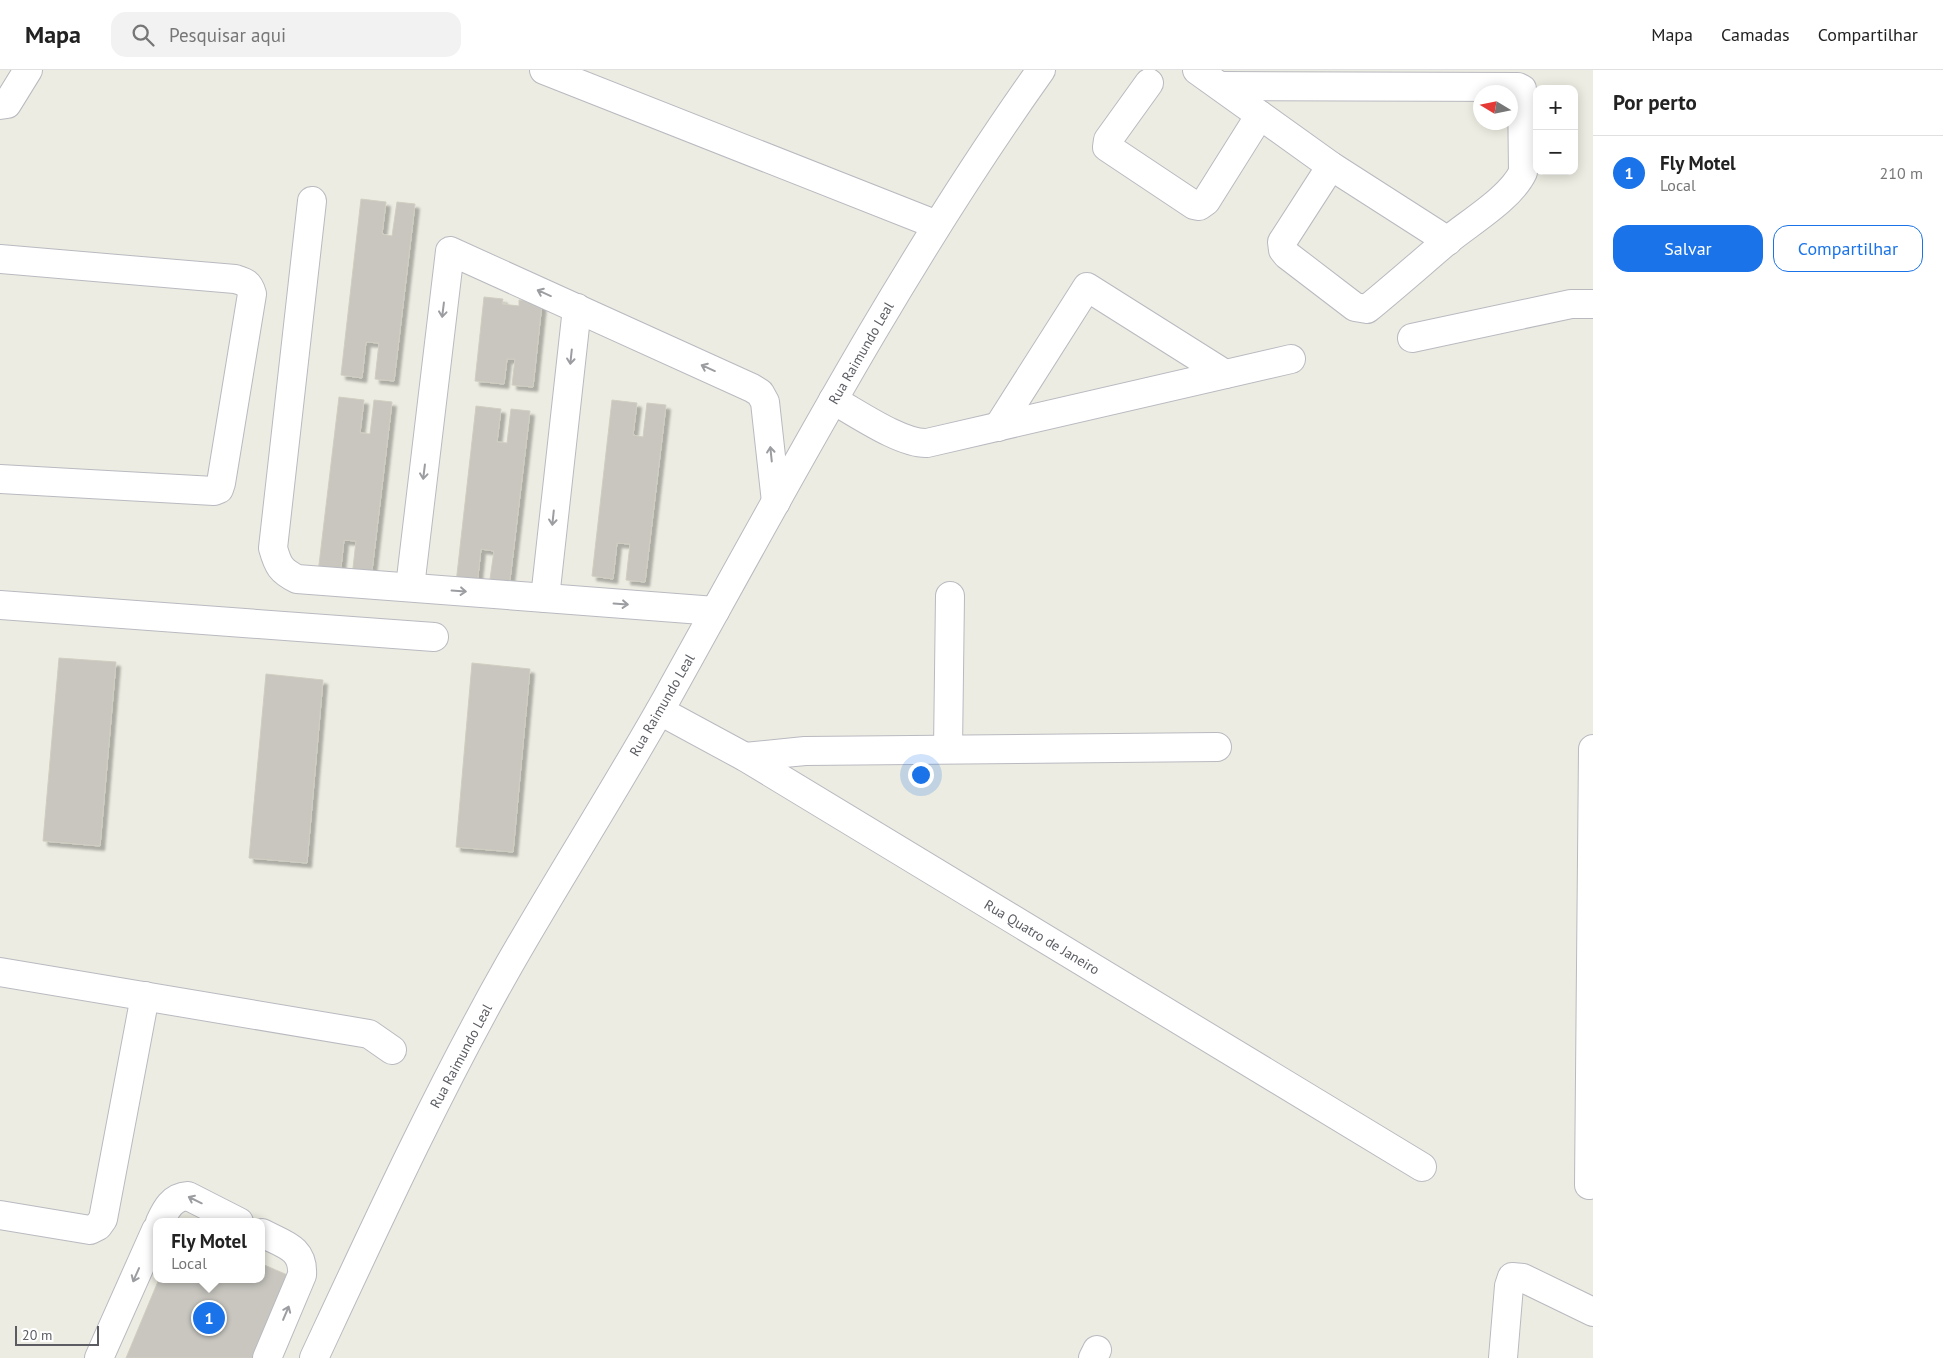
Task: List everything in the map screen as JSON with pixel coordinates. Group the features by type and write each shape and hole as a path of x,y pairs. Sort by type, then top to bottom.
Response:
{"street":[{"path":"0,104 7,104 28,70"},
{"path":"544,70 937,224"},
{"name":"Rua Raimundo Leal","path":"314,1358 418,1137 500,983 660,711 833,400 937,224 1041,70"},
{"path":"1197,70 1330,166 1448,240"},
{"path":"1149,83 1108,140 1107,147 1194,205 1199,206 1206,201 1260,115"},
{"path":"1221,86 1518,87 1522,89 1523,172 1520,180 1509,192 1448,240 1367,309 1355,307 1287,255 1282,247 1282,242 1330,166"},
{"path":"312,201 273,548 277,564 286,574 297,579 716,611"},
{"path":"410,587 450,251 760,393 765,402 776,502"},
{"path":"0,258 235,279 245,282 250,286 252,294 219,489 214,491 0,479"},
{"path":"998,427 1087,287 1225,374"},
{"path":"1412,338 1571,304 1593,304"},
{"path":"544,598 577,308"},
{"path":"833,400 904,439 918,443 927,443 1291,359"},
{"path":"948,749 950,596"},
{"path":"0,605 434,637"},
{"name":"Rua Quatro de Janeiro","path":"660,711 746,757 1422,1167"},
{"path":"746,757 805,751 1217,746"},
{"path":"1589,1185 1593,750"},
{"path":"0,972 370,1034 392,1050"},
{"path":"0,1215 90,1230 98,1226 103,1219 145,996"},
{"path":"162,1218 174,1200 182,1196 188,1196 231,1218"},
{"path":"265,1235 295,1251 303,1263 302,1275 267,1358"},
{"path":"99,1358 153,1237"},
{"path":"1503,1358 1509,1286 1512,1277 1523,1278 1593,1312"}],"building":[{"path":"361,199 386,202 382,234 392,236 397,202 415,204 394,381 375,379 379,343 366,342 362,378 341,375"},
{"path":"484,297 503,299 502,304 519,306 519,300 542,303 533,387 512,385 515,359 507,359 504,384 475,381"},
{"path":"339,397 364,400 360,433 370,434 374,400 392,402 371,579 352,577 356,541 344,540 340,576 318,573"},
{"path":"612,400 637,403 633,435 643,437 647,403 666,405 645,582 626,580 630,544 617,543 613,579 592,576"},
{"path":"476,406 501,409 497,442 507,443 511,409 530,411 509,588 489,586 494,551 481,549 477,585 456,583"},
{"path":"59,658 116,662 100,846 43,841"},
{"path":"472,663 530,669 513,852 456,847"},
{"path":"266,674 323,680 307,863 249,858"},
{"path":"265,1265 292,1277 257,1358 126,1358 157,1283 265,1283"}],"place":[{"name":"Fly Motel","path":"209,1318"}]}
